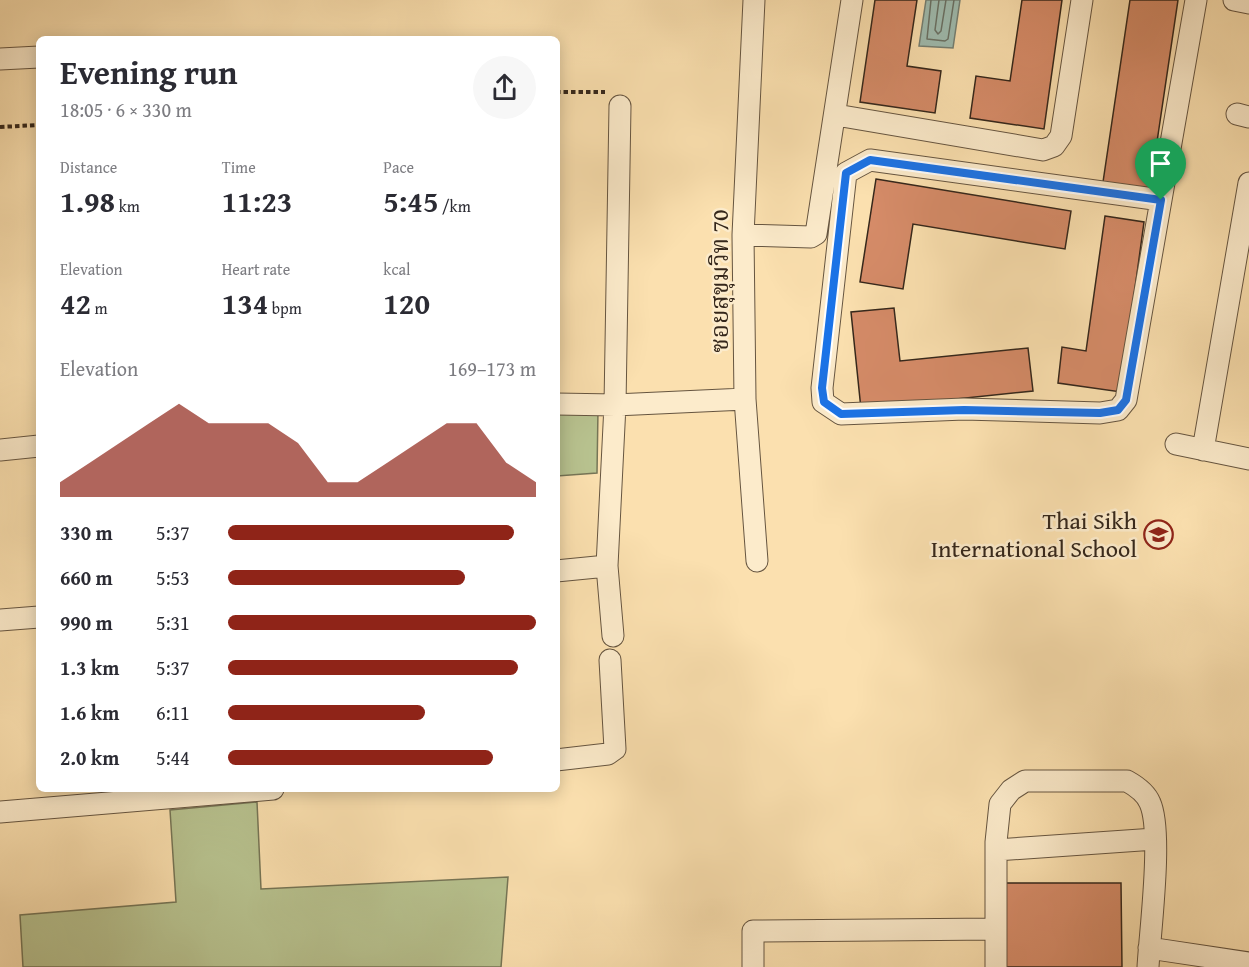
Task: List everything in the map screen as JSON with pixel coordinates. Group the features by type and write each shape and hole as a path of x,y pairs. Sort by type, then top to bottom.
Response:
{"street":[{"name":"ซอยสุขุมวิท 70","path":"754,0 743,235 745,399 757,561"},
{"path":"743,235 814,236 836,114 852,0"},
{"path":"836,114 1043,150 1054,146 1061,136 1082,0"},
{"path":"1161,200 870,160 858,165 846,173 831,294 822,388 824,402 841,414 964,410 1100,413 1118,410 1126,400 1161,200 1196,0"},
{"path":"1234,0 1249,3"},
{"path":"0,60 36,57"},
{"path":"613,636 607,566 615,405 620,106"},
{"path":"1203,450 1249,183"},
{"path":"560,404 615,405 745,399"},
{"path":"1176,444 1249,459"},
{"path":"0,450 36,446"},
{"path":"560,571 607,566"},
{"path":"0,620 36,617"},
{"path":"560,760 608,754 615,749 610,660"},
{"path":"996,967 996,850 1000,804 1011,790 1025,781 1044,780 1127,781 1138,786 1150,803 1155,839 1148,958 1249,963"},
{"path":"0,812 237,792"},
{"path":"996,850 1155,839"},
{"path":"753,967 753,932 996,929"}],"path":[{"path":"560,92 581,90 610,93 620,106"},
{"path":"0,127 36,125"}],"green space":[{"path":"598,410 597,473 560,476 560,413"},
{"path":"257,802 261,889 508,877 501,967 23,967 20,915 176,902 170,810"}],"water":[{"path":"926,0 960,0 953,48 919,46"}],"building":[{"path":"875,0 917,0 907,66 941,71 935,113 860,102"},
{"path":"1022,0 1062,0 1044,129 970,118 976,76 1010,81"},
{"path":"1130,0 1178,0 1150,189 1103,182"},
{"path":"876,179 1071,211 1065,249 913,224 903,289 860,282"},
{"path":"1105,216 1144,222 1121,392 1058,383 1062,347 1086,351"},
{"path":"894,308 900,361 1028,348 1033,391 861,409 851,312"},
{"path":"1001,883 1121,883 1122,967 1001,967"}],"place":[{"name":"Thai Sikh International School","path":"1158,535"}],"route":[{"path":"870,160 1115,196 1161,200 1126,400 1118,410 1100,413 964,410 841,414 832,410 824,402 822,388 832,282 846,173 858,165 870,160"}]}
